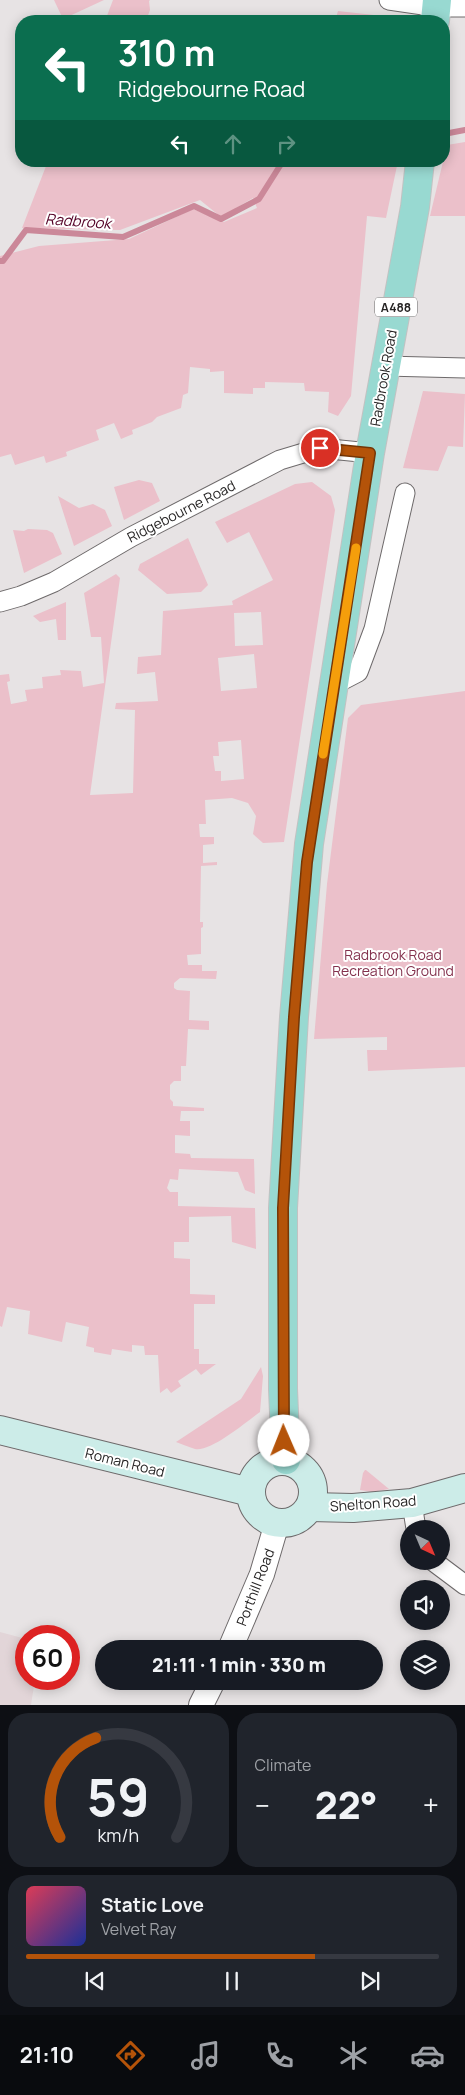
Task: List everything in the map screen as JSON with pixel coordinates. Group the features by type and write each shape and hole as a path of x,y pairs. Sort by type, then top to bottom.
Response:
{"main road":[{"name":"Radbrook Road","path":"286,1460 283,1380 283,1208 294,1017 309,844 370,453 415,207 419,167"},
{"name":"Roman Road","path":"0,1430 250,1492"},
{"path":"278,1460 286,1460 297,1464 309,1475 313,1487 310,1507 299,1518 289,1523 277,1523 261,1515 253,1505 250,1492 251,1483 257,1473 267,1464 278,1460"},
{"name":"Shelton Road","path":"310,1507 353,1508 414,1516 465,1488"}],"street":[{"path":"390,0 436,9 465,7"},
{"path":"385,366 465,368"},
{"name":"Ridgebourne Road","path":"0,602 21,596 54,582 131,537 280,460 320,448 370,453"},
{"path":"335,684 358,672 374,629 405,493"},
{"name":"Porthill Road","path":"234,1640 262,1574 277,1523"},
{"path":"445,1570 465,1585"},
{"path":"201,1705 209,1690"}],"shaded area":[{"path":"0,1632 15,1636 15,1690 33,1690 31,1705 0,1705"}],"green space":[{"path":"54,0 104,0 72,15 61,15"},
{"path":"113,0 150,0 148,15 107,15"},
{"path":"338,11 374,15 337,15"},
{"path":"465,142 465,216 430,216 442,167 450,167 450,144"},
{"path":"46,167 397,167 386,218 367,216 351,396 338,416 328,412 329,392 305,391 304,383 265,382 265,388 253,388 253,394 224,393 224,371 210,372 210,369 190,367 188,393 183,395 181,408 157,417 152,422 132,430 133,434 121,439 114,423 96,430 99,440 66,452 67,456 46,463 44,456 15,465 11,454 0,457 0,256 39,246 129,239 193,209 224,222 257,208 253,198 221,217 200,200 120,230 22,228"},
{"path":"423,391 465,394 463,447 448,446 438,471 403,468"},
{"path":"139,480 152,483 160,501 124,520 114,487"},
{"path":"312,482 331,496 335,510 284,842 263,843 253,834 256,816 248,803 232,798 205,800 206,824 199,824 200,837 214,837 214,844 203,845 203,863 217,862 217,865 201,866 200,922 203,922 203,927 201,928 201,954 187,955 188,965 202,965 202,971 217,971 216,979 180,978 174,983 174,988 177,990 190,991 189,1020 209,1021 209,1030 188,1029 186,1066 181,1066 181,1081 174,1081 170,1085 170,1099 173,1102 173,1106 204,1108 204,1111 181,1111 180,1121 190,1121 190,1136 175,1135 175,1153 190,1154 191,1158 254,1159 255,1194 245,1190 238,1172 179,1169 178,1180 170,1179 167,1188 170,1192 178,1192 178,1206 255,1208 256,1249 232,1242 231,1216 189,1217 189,1242 174,1242 174,1258 190,1259 190,1294 215,1295 215,1304 194,1304 194,1349 199,1349 199,1364 216,1364 201,1375 196,1369 178,1381 181,1386 171,1393 167,1388 160,1393 158,1355 145,1355 144,1346 132,1345 132,1352 112,1349 111,1355 94,1352 94,1348 86,1346 89,1327 66,1322 62,1342 28,1334 30,1311 7,1307 2,1327 0,1326 0,675 9,674 10,681 7,682 11,704 27,701 25,690 43,688 42,677 61,675 60,670 81,671 83,687 104,683 101,637 91,637 84,593 116,574 120,578 90,795 133,793 135,710 115,709 116,703 158,701 155,672 137,674 138,657 161,655 163,611 233,605 232,601 273,580 249,532 227,543 215,522 295,484","holes":["261,612 263,645 235,646 234,613","254,654 257,688 221,691 218,658","241,740 244,779 221,781 221,771 215,771 213,756 219,756 218,742"]},
{"path":"58,496 79,508 93,504 105,510 112,526 74,546"},
{"path":"28,529 47,530 53,533 62,554 24,573 13,530 24,531"},
{"path":"188,538 208,585 201,592 167,594 138,570 140,564"},
{"path":"66,602 66,640 58,640 56,619 40,622 33,616"},
{"name":"Radbrook Road Recreation Ground","path":"465,691 465,1067 368,1071 367,1050 387,1050 387,1037 314,1039 327,884 348,718 361,705"},
{"path":"261,1367 263,1376 260,1412 219,1441 202,1449 195,1449 176,1442 241,1399"},
{"path":"365,1470 389,1489 372,1492 360,1490"}],"waterway":[{"name":"Radbrook","path":"450,133 465,130"},
{"name":"Radbrook","path":"0,261 3,261 26,230 123,237 194,206 221,219 259,199 279,167"}],"slow traffic":[{"path":"323,754 356,548"}],"route":[{"path":"284,1441 283,1208 294,1017 307,862 370,453 320,448"}]}
